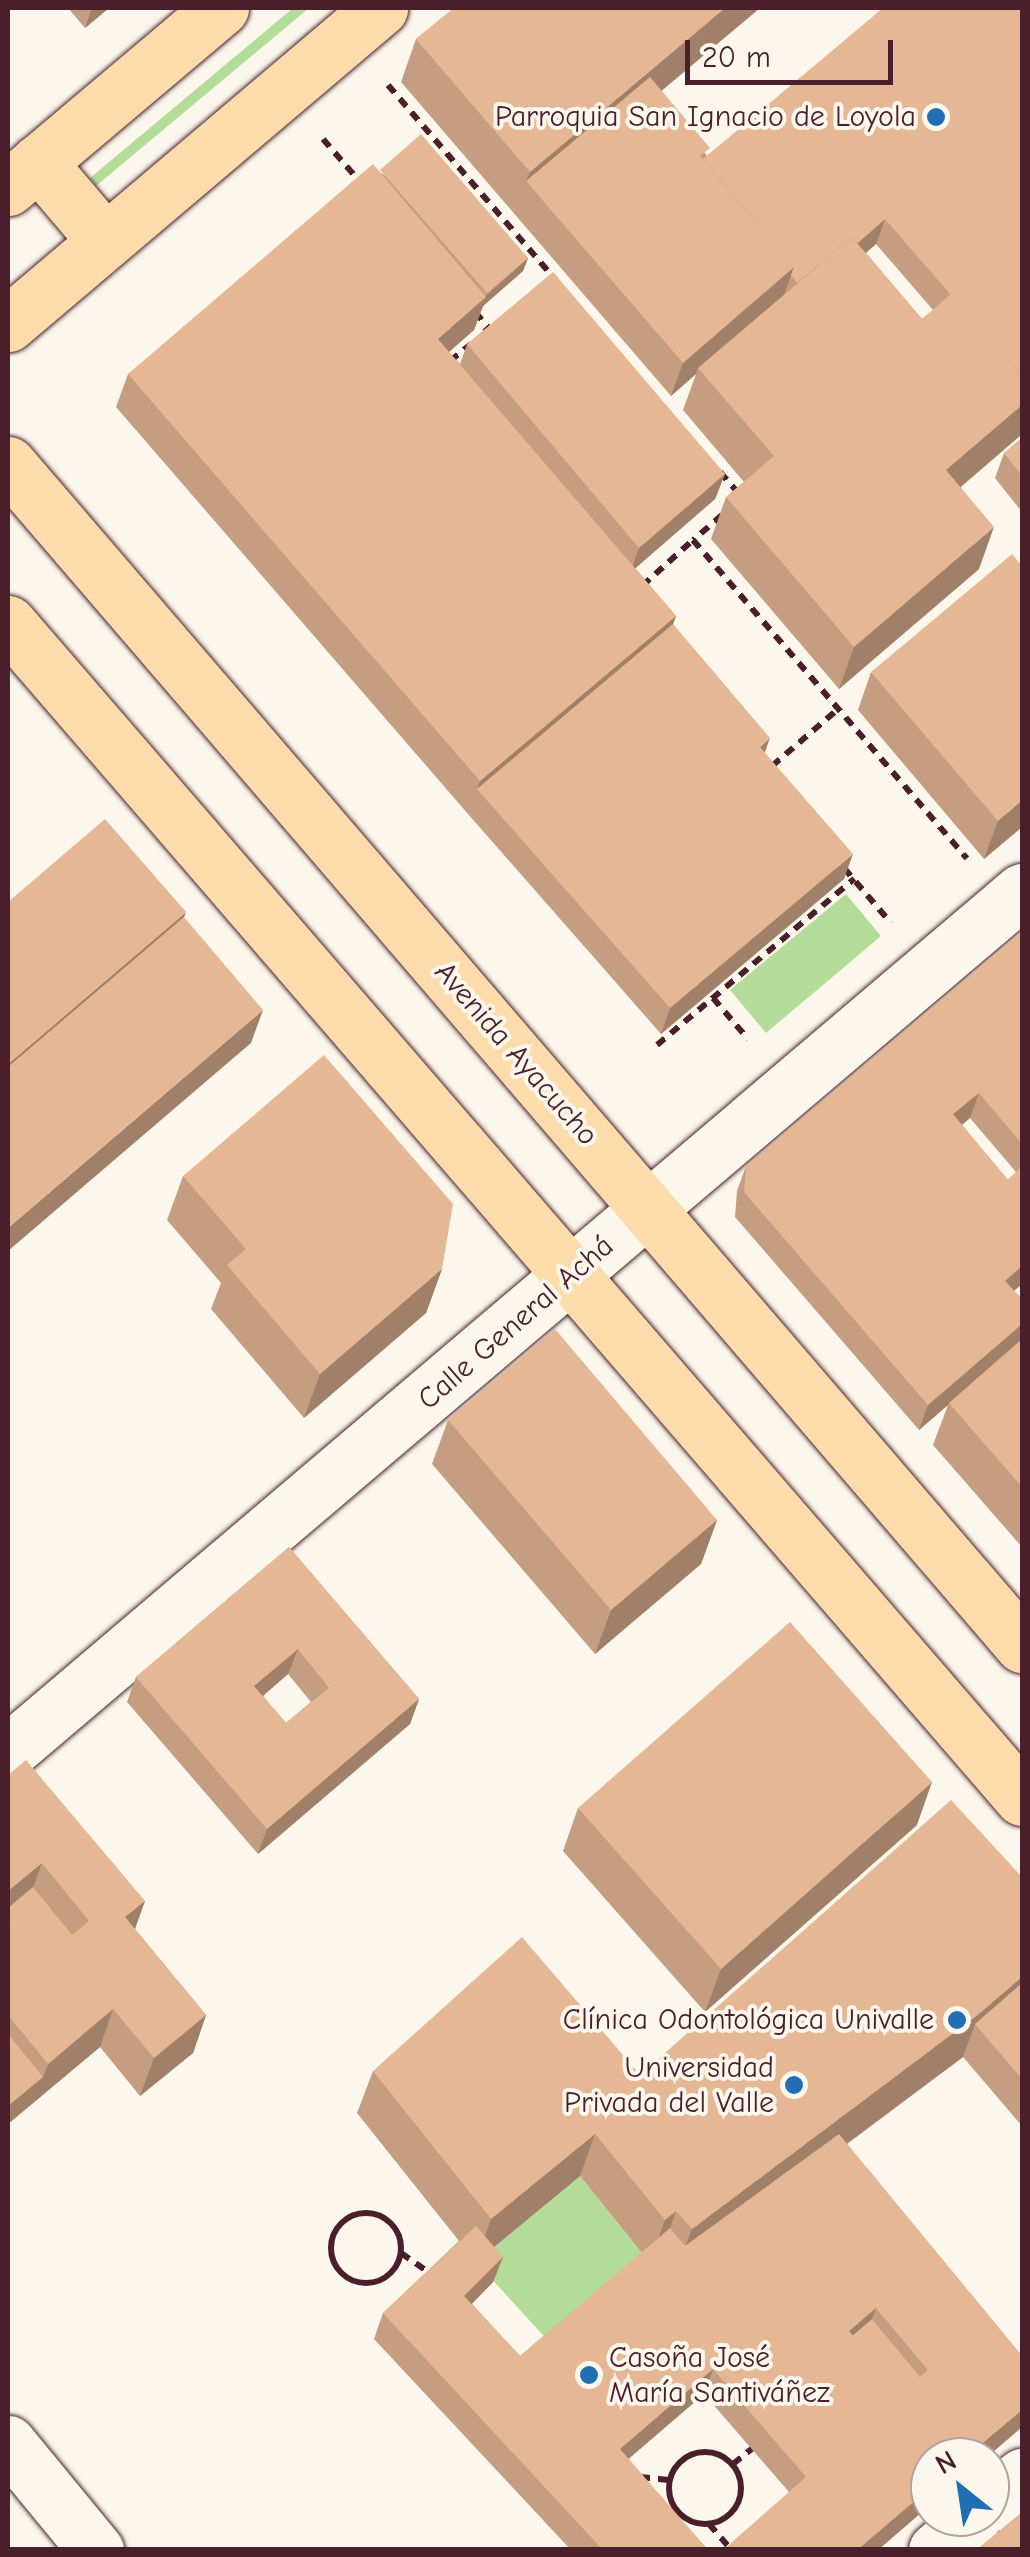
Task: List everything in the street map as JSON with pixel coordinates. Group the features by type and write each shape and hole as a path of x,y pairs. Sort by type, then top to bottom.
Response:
{"main road":[{"path":"105,241 23,175 221,8"},
{"path":"8,324 380,8"},
{"name":"Avenida Ayacucho","path":"8,464 1022,1646"},
{"path":"8,623 1022,1798"}],"street":[{"name":"Calle General Achá","path":"8,1752 1022,891"},
{"path":"8,2443 96,2550"}],"path":[{"path":"431,136 564,290"},
{"path":"539,285 552,274"},
{"path":"464,300 488,328"},
{"path":"437,372 501,318"},
{"path":"630,596 742,497 717,468"},
{"path":"693,540 966,856"},
{"path":"764,773 838,709"},
{"path":"760,752 772,766"},
{"path":"657,1046 854,879 838,861"},
{"path":"713,998 751,1042"},
{"path":"401,2253 382,2279 360,2282 340,2271 331,2250 338,2228 369,2214 397,2232 401,2253 437,2278"},
{"path":"733,2464 757,2444"},
{"path":"677,2512 669,2480 679,2461 700,2451 733,2464 742,2483 737,2506 710,2524"},
{"path":"630,2476 669,2480"},
{"path":"677,2512 710,2524 732,2550"},
{"path":"668,2520 677,2512"}],"green space":[{"path":"293,8 309,8 96,186 90,178"},
{"path":"846,894 881,936 766,1033 730,990"},
{"path":"580,2176 650,2263 553,2346 476,2262"}],"building":[{"path":"454,8 725,8 530,172 416,39"},
{"name":"Parroquia San Ignacio de Loyola","path":"883,8 1022,8 1022,377 885,219 858,243 852,237 797,283 791,275 794,267 703,159"},
{"path":"650,77 710,148 700,156 794,267 683,363 526,181"},
{"path":"421,134 528,258 487,293 380,170"},
{"path":"373,164 486,297 438,339 676,616 480,781 128,374"},
{"path":"852,237 922,319 951,294 1022,377 1022,405 946,470 994,527 854,647 726,497 774,456 698,368"},
{"path":"553,272 725,474 639,548 467,344"},
{"path":"1022,438 1022,476 1004,453"},
{"path":"1012,554 1022,566 1022,800 998,821 871,672"},
{"path":"673,624 770,738 760,747 853,854 670,1008 477,789"},
{"path":"105,819 186,912 8,1064 8,902"},
{"path":"184,917 263,1010 8,1228 8,1067"},
{"path":"1022,931 1022,1144 979,1093 953,1114 1008,1180 1022,1166 1022,1266 1005,1281 1022,1299 1022,1324 928,1405 744,1192 746,1166"},
{"path":"324,1055 453,1204 442,1269 320,1374 227,1265 246,1249 183,1176"},
{"path":"555,1329 717,1520 611,1610 448,1420"},
{"path":"1022,1339 1022,1487 949,1403"},
{"path":"289,1547 419,1699 267,1829 136,1677","holes":["298,1649 329,1688 286,1723 254,1686"]},
{"path":"790,1622 932,1782 721,1969 578,1808"},
{"path":"26,1760 145,1901 125,1917 206,2015 154,2058 113,2009 48,2064 8,2015 8,1923 39,1962 89,1921 42,1863 8,1891 8,1775"},
{"name":"Universidad Privada del Valle","path":"951,1800 1022,1877 1022,1977 979,2014 692,2229 676,2211 665,2220 595,2134 491,2219 373,2071 522,1937 640,2075"},
{"path":"33,1887 72,1935 39,1962 8,1923 8,1908"},
{"path":"1022,1983 1022,2079 975,2024"},
{"path":"8,2034 43,2077 8,2106"},
{"path":"839,2134 1022,2356 1022,2410 990,2437 910,2437 910,2505 857,2550 723,2550 806,2477 713,2369 620,2449 708,2550 603,2550 383,2313 476,2226 503,2257 464,2296 520,2356 670,2228 685,2246","holes":["876,2308 928,2370 900,2392 849,2331"]},
{"path":"872,2319 920,2377 900,2392 852,2336"},
{"path":"1022,2512 1022,2550 976,2550 992,2537 1010,2537 1010,2522"}],"place":[{"name":"Parroquia San Ignacio de Loyola","path":"936,117"},
{"name":"Clínica Odontológica Univalle","path":"957,2020"},
{"name":"Universidad Privada del Valle","path":"794,2085"},
{"name":"Casoña José María Santiváñez","path":"589,2375"}]}
